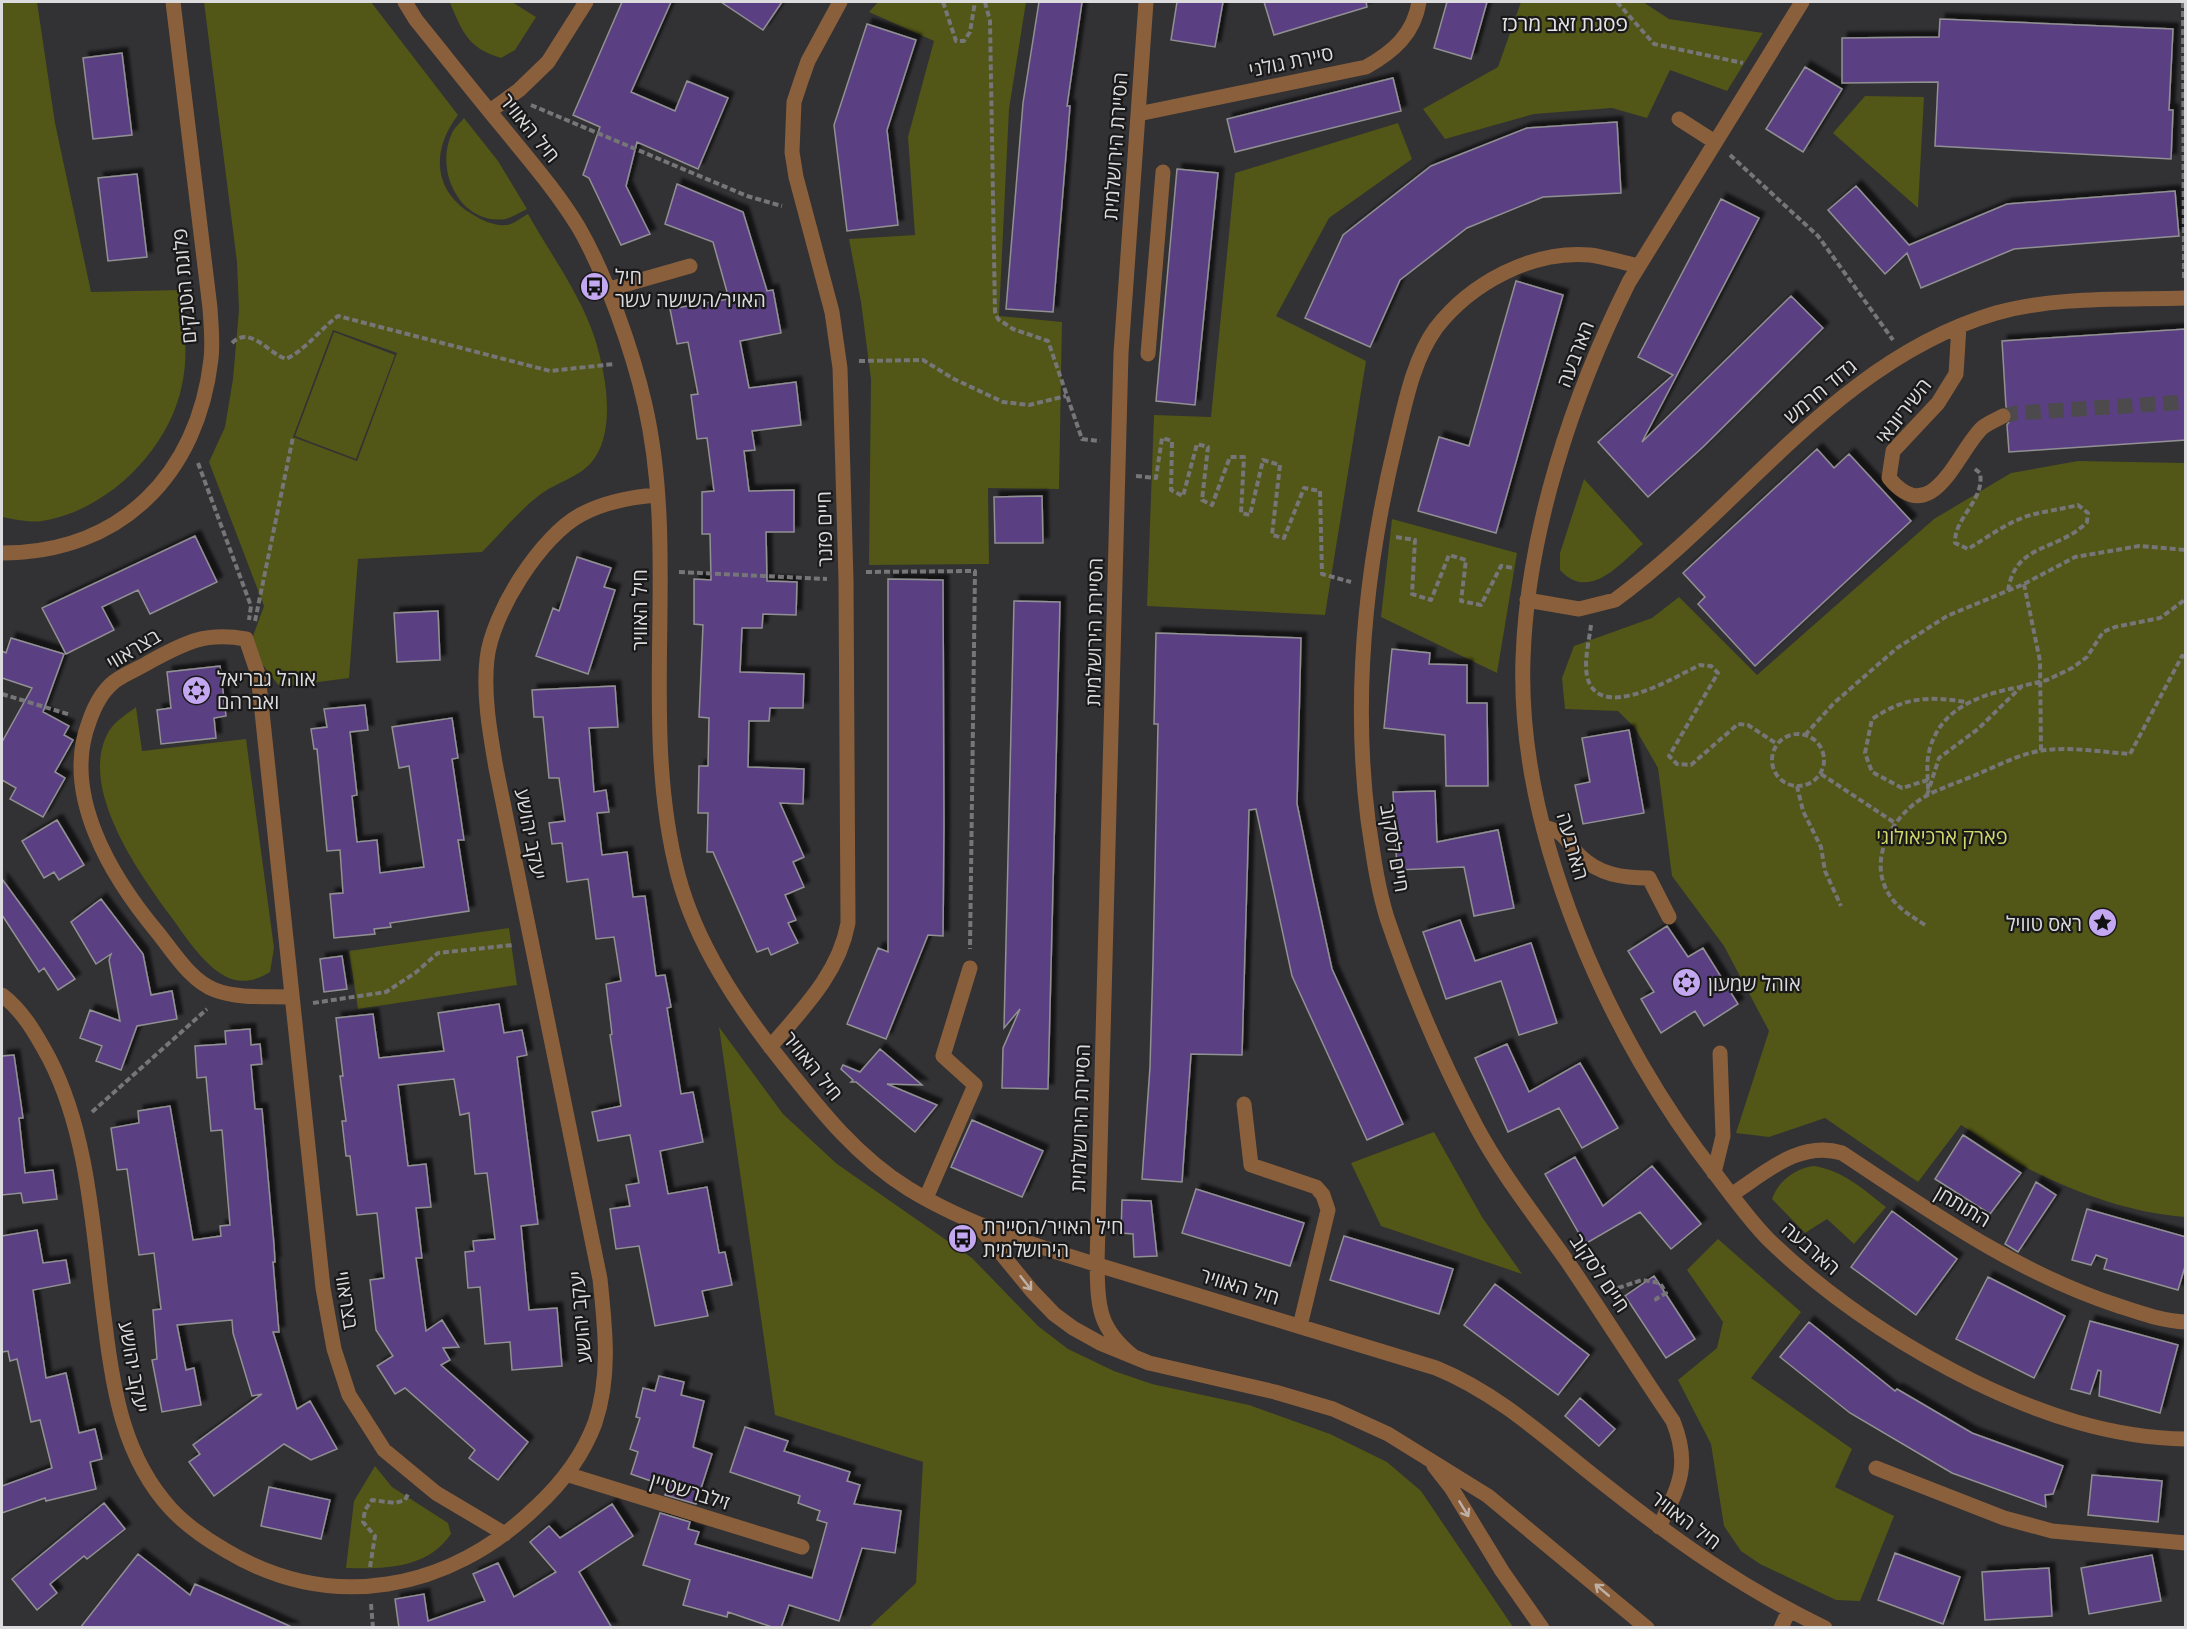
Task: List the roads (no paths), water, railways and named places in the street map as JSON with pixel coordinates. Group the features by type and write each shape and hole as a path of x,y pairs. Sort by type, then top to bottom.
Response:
{"street":[{"name":"פלוגת הטנקים","path":"2,553 19,553 67,545 96,534 136,509 167,478 185,451 202,409 212,357 210,308 173,2"},
{"name":"חיל האוויר","path":"405,2 416,20 542,175 579,228 606,290 633,362 645,405 657,495 660,572 659,753 678,877 700,934 733,993 770,1047 814,1103 857,1150 908,1188 975,1222 1097,1264 1436,1368 1478,1388 1525,1420 1659,1527 1716,1569 1825,1628"},
{"path":"490,111 511,96 548,62 586,2"},
{"name":"חיים פזנר","path":"770,1047 811,999 833,967 844,944 848,923 846,576 839,361 832,312 796,177 792,152 794,102 808,61 840,2"},
{"name":"הסיירת הירושלמית","path":"1133,1356 1117,1343 1106,1328 1098,1297 1097,1264 1118,442 1127,261 1146,2"},
{"name":"סיירת גולני","path":"1138,114 1365,67 1390,54 1401,41 1418,10 1419,2"},
{"name":"הארבעה","path":"1802,2 1639,266 1606,327 1572,421 1550,493 1532,571 1527,600 1522,662 1526,723 1544,827 1594,976 1662,1100 1714,1173 1767,1238 1819,1284 1877,1327 1928,1358 2042,1412 2089,1426 2142,1436 2186,1439"},
{"path":"1679,119 1715,142"},
{"path":"1148,354 1163,172"},
{"name":"חיים לסקוב","path":"1639,266 1590,255 1532,262 1500,275 1453,309 1434,332 1417,365 1388,474 1377,533 1362,647 1360,732 1374,862 1386,915 1440,1053 1478,1129 1673,1421 1682,1444 1684,1465 1678,1487 1659,1527"},
{"path":"1127,261 1155,262"},
{"path":"606,290 690,266"},
{"name":"גדוד חרמש","path":"1527,600 1579,609 1615,600 1632,588 1831,406 1903,355 1959,326 1998,313 2068,301 2185,298"},
{"name":"השיריונאי","path":"1959,326 1956,374 1943,397 1893,452 1889,478 1898,489 1914,494 1928,493 1947,480 1981,429 2002,416"},
{"name":"יעקב יהושע","path":"2,995 14,1004 36,1033 55,1070 75,1128 86,1183 113,1388 123,1428 143,1470 172,1510 208,1539 240,1559 308,1584 370,1586 418,1579 453,1565 505,1534 547,1497 566,1474 594,1425 605,1380 607,1348 600,1279 488,721 487,659 493,632 503,605 550,540 580,515 630,498 657,495"},
{"name":"בצראווי","path":"293,1001 214,990 191,973 146,919 96,835 84,800 79,770 84,735 95,706 115,681 188,641 222,636 248,643 258,674 293,1001 323,1288 334,1348 350,1395 369,1430 384,1450 416,1479 505,1534"},
{"path":"1544,827 1559,831 1568,838 1578,854 1596,869 1614,875 1649,878 1669,917"},
{"path":"926,1198 975,1085 943,1056 970,968"},
{"path":"1714,1173 1723,1136 1720,1053"},
{"path":"1244,1104 1251,1165 1316,1187 1323,1195 1328,1210 1300,1326"},
{"name":"התותחן","path":"1731,1195 1782,1161 1804,1151 1826,1149 1842,1153 1929,1212 2028,1269 2105,1302 2148,1316 2186,1322"},
{"path":"975,1222 1054,1314 1100,1343 1149,1363 1275,1392 1333,1409 1388,1434 1488,1496 1647,1628"},
{"path":"1430,1461 1452,1489 1502,1571 1542,1628"},
{"path":"1876,1468 2004,1518 2052,1531 2186,1544"},
{"name":"זילברשטיין","path":"566,1474 802,1548"},
{"path":"1781,1628 1789,1610"}],"tunnel":[{"path":"2003,416 2016,413 2186,402"}],"place":[{"name":"חיל האויר/השישה עשר","path":"594,287"},
{"name":"אוהל גבריאל ואברהם","path":"196,690"},
{"name":"ראס טוויל","path":"2103,923"},
{"name":"אוהל שמעון","path":"1687,983"},
{"name":"חיל האויר/הסיירת הירושלמית","path":"962,1238"}],"district":[{"name":"פסגת זאב מרכז","path":"1565,23"}],"park label":[{"name":"פארק ארכיאולוגי","path":"1942,836"}]}
